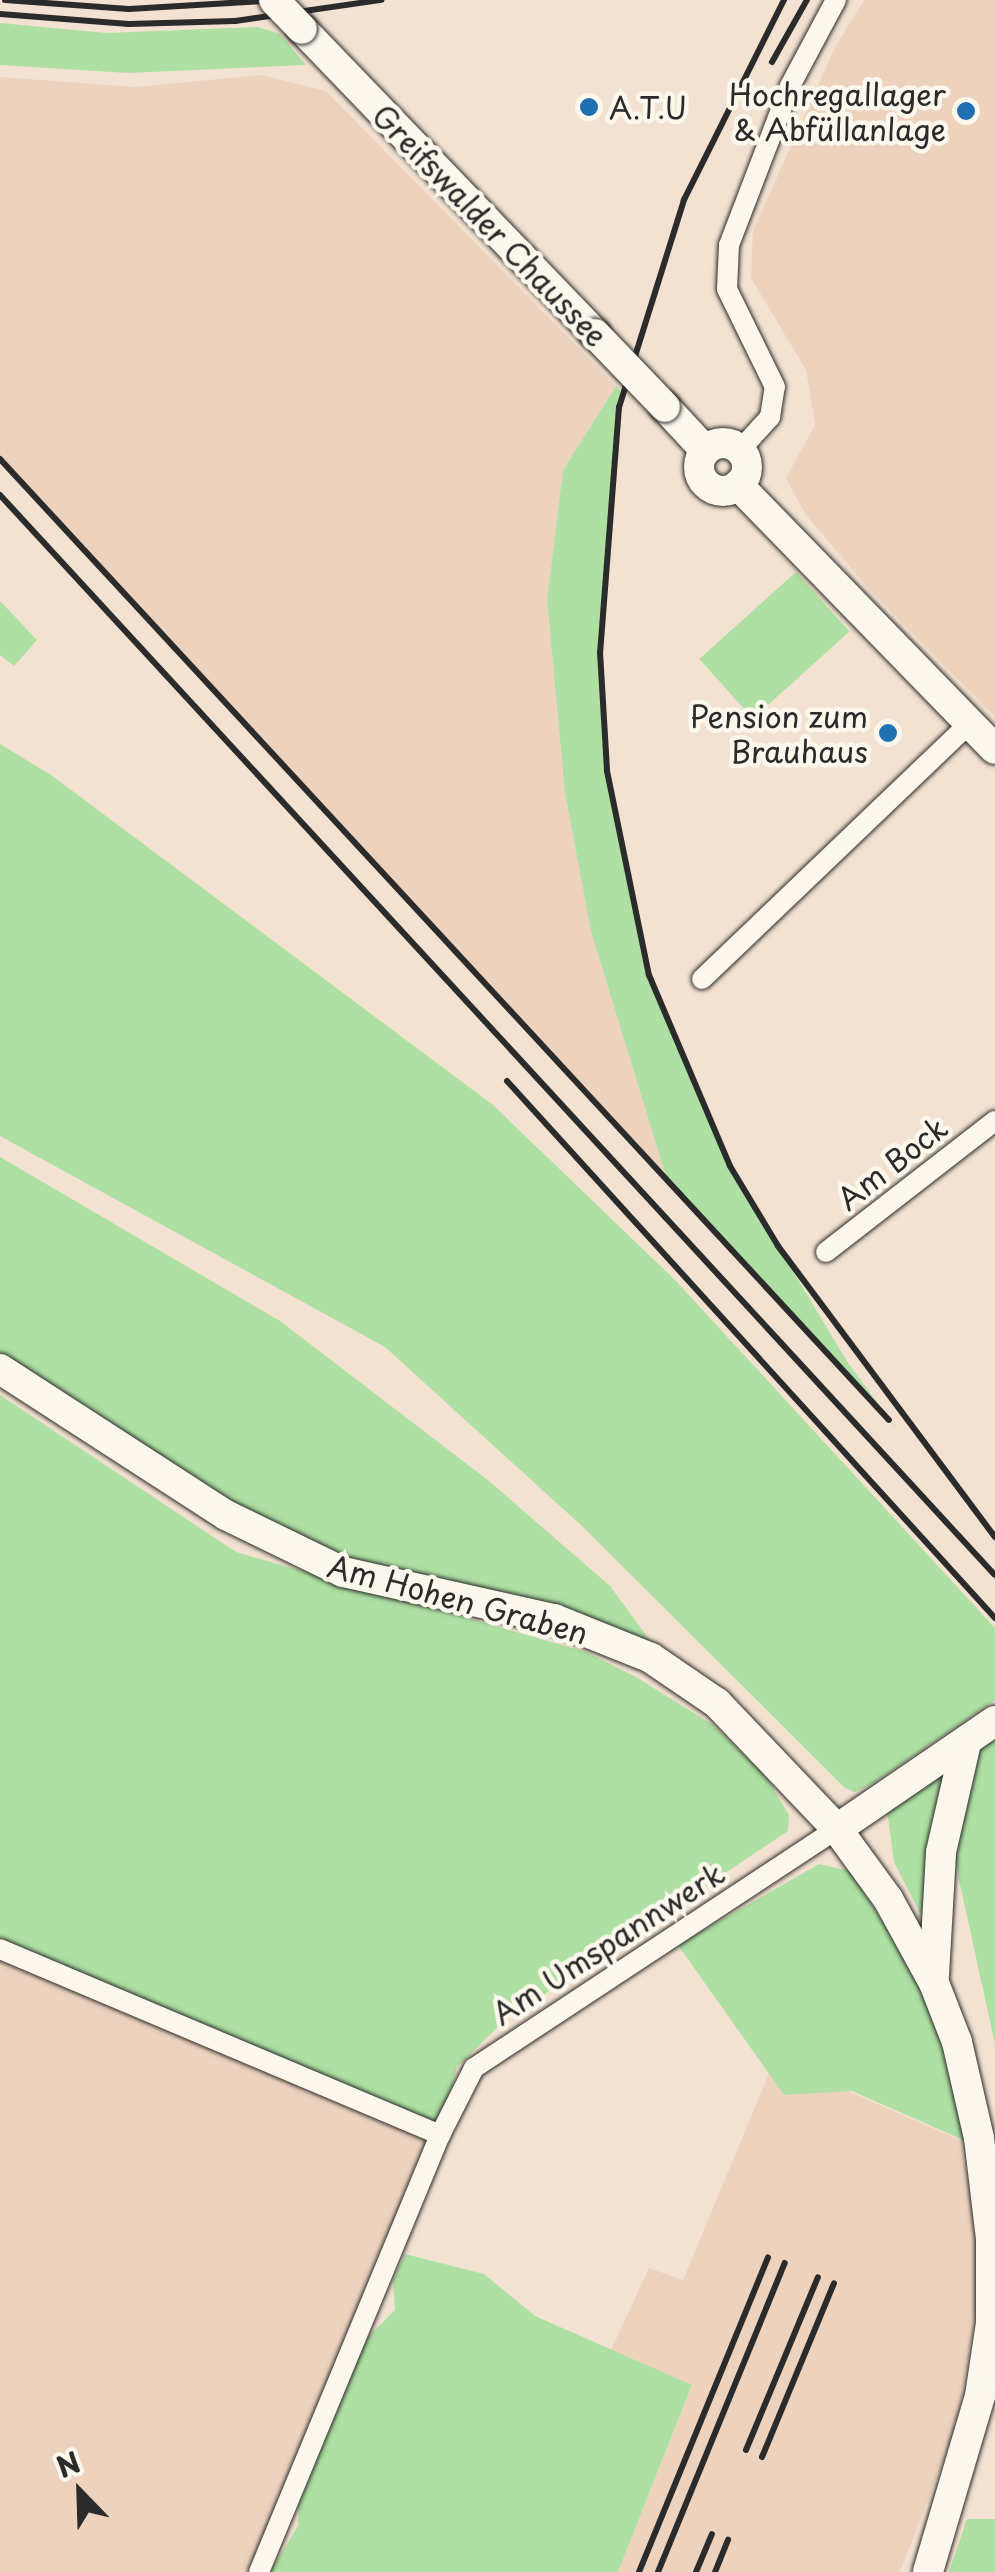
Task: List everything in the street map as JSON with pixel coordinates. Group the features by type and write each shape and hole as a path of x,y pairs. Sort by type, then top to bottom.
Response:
{"street":[{"name":"Greifswalder Chaussee","path":"274,0 706,450 699,473 708,486 723,492 738,486 995,749"},
{"path":"740,450 770,417 775,387 727,289 729,246 790,86 836,0"},
{"path":"706,450 726,444 740,450"},
{"path":"738,486 746,472 740,450"},
{"path":"702,979 970,723"},
{"name":"Am Bock","path":"826,1252 995,1121"},
{"name":"Am Hohen Graben","path":"0,1369 226,1515 343,1572 539,1615 652,1658 717,1702 838,1829 888,1899 934,1983 957,2042 979,2138 991,2306 980,2396 928,2572"},
{"path":"838,1829 965,1747 995,1721"},
{"path":"934,1983 941,1852 965,1747"},
{"name":"Am Umspannwerk","path":"260,2572 440,2134 474,2068 838,1829"},
{"path":"0,1949 440,2134"}],"shaded area":[{"path":"864,0 995,0 995,717 866,586 806,515 786,478 815,425 806,370 751,278 753,231 835,47"},
{"path":"261,75 326,91 616,386 563,470 547,600 565,793 591,930 668,1183 0,459 0,77 135,87"},
{"path":"0,1949 440,2135 260,2572 0,2572"},
{"path":"775,2059 960,2140 977,2233 977,2302 957,2425 900,2572 618,2572 692,2386 610,2352 649,2268 683,2280"}],"green space":[{"path":"0,23 107,33 258,27 280,34 306,65 128,73 0,65"},
{"path":"616,386 621,391 600,652 607,771 649,975 730,1166 848,1363 897,1429 668,1183 591,931 565,793 547,600 563,470"},
{"path":"796,572 850,631 753,718 699,659"},
{"path":"0,601 37,640 14,666 0,655"},
{"path":"0,744 51,775 493,1105 675,1280 995,1628 995,1700 874,1783 855,1792 845,1788 583,1527 385,1347 0,1136"},
{"path":"0,1157 280,1321 489,1481 610,1586 654,1646 330,1555 260,1521 0,1356"},
{"path":"0,1395 236,1552 586,1652 636,1677 713,1725 765,1775 789,1815 788,1831 503,2022 457,2067 440,2135 0,1949"},
{"path":"995,1739 995,2044 953,1852 975,1752"},
{"path":"943,1772 950,1774 922,1917 894,1862 887,1809"},
{"path":"819,1864 850,1871 915,1971 955,2074 968,2142 852,2091 784,2095 678,1945"},
{"path":"405,2254 484,2274 535,2316 692,2385 618,2572 270,2572 298,2526 299,2499 366,2339 395,2310 393,2281"},
{"path":"967,2519 995,2519 995,2572 949,2572"}],"railway":[{"path":"5,0 129,9 281,0"},
{"path":"0,14 129,24 235,21 381,0"},
{"path":"784,0 684,200 619,407 600,652 607,771 649,975 730,1166 778,1246 995,1537"},
{"path":"772,62 807,0"},
{"path":"0,459 889,1420"},
{"path":"0,495 995,1575"},
{"path":"507,1081 995,1618"},
{"path":"639,2572 768,2257"},
{"path":"658,2572 785,2263"},
{"path":"746,2450 818,2277"},
{"path":"762,2457 834,2283"},
{"path":"696,2572 712,2534"},
{"path":"715,2572 728,2540"}],"place":[{"name":"A.T.U","path":"589,107"},
{"name":"Hochregallager & Abfüllanlage","path":"966,111"},
{"name":"Pension zum Brauhaus","path":"888,733"}]}
